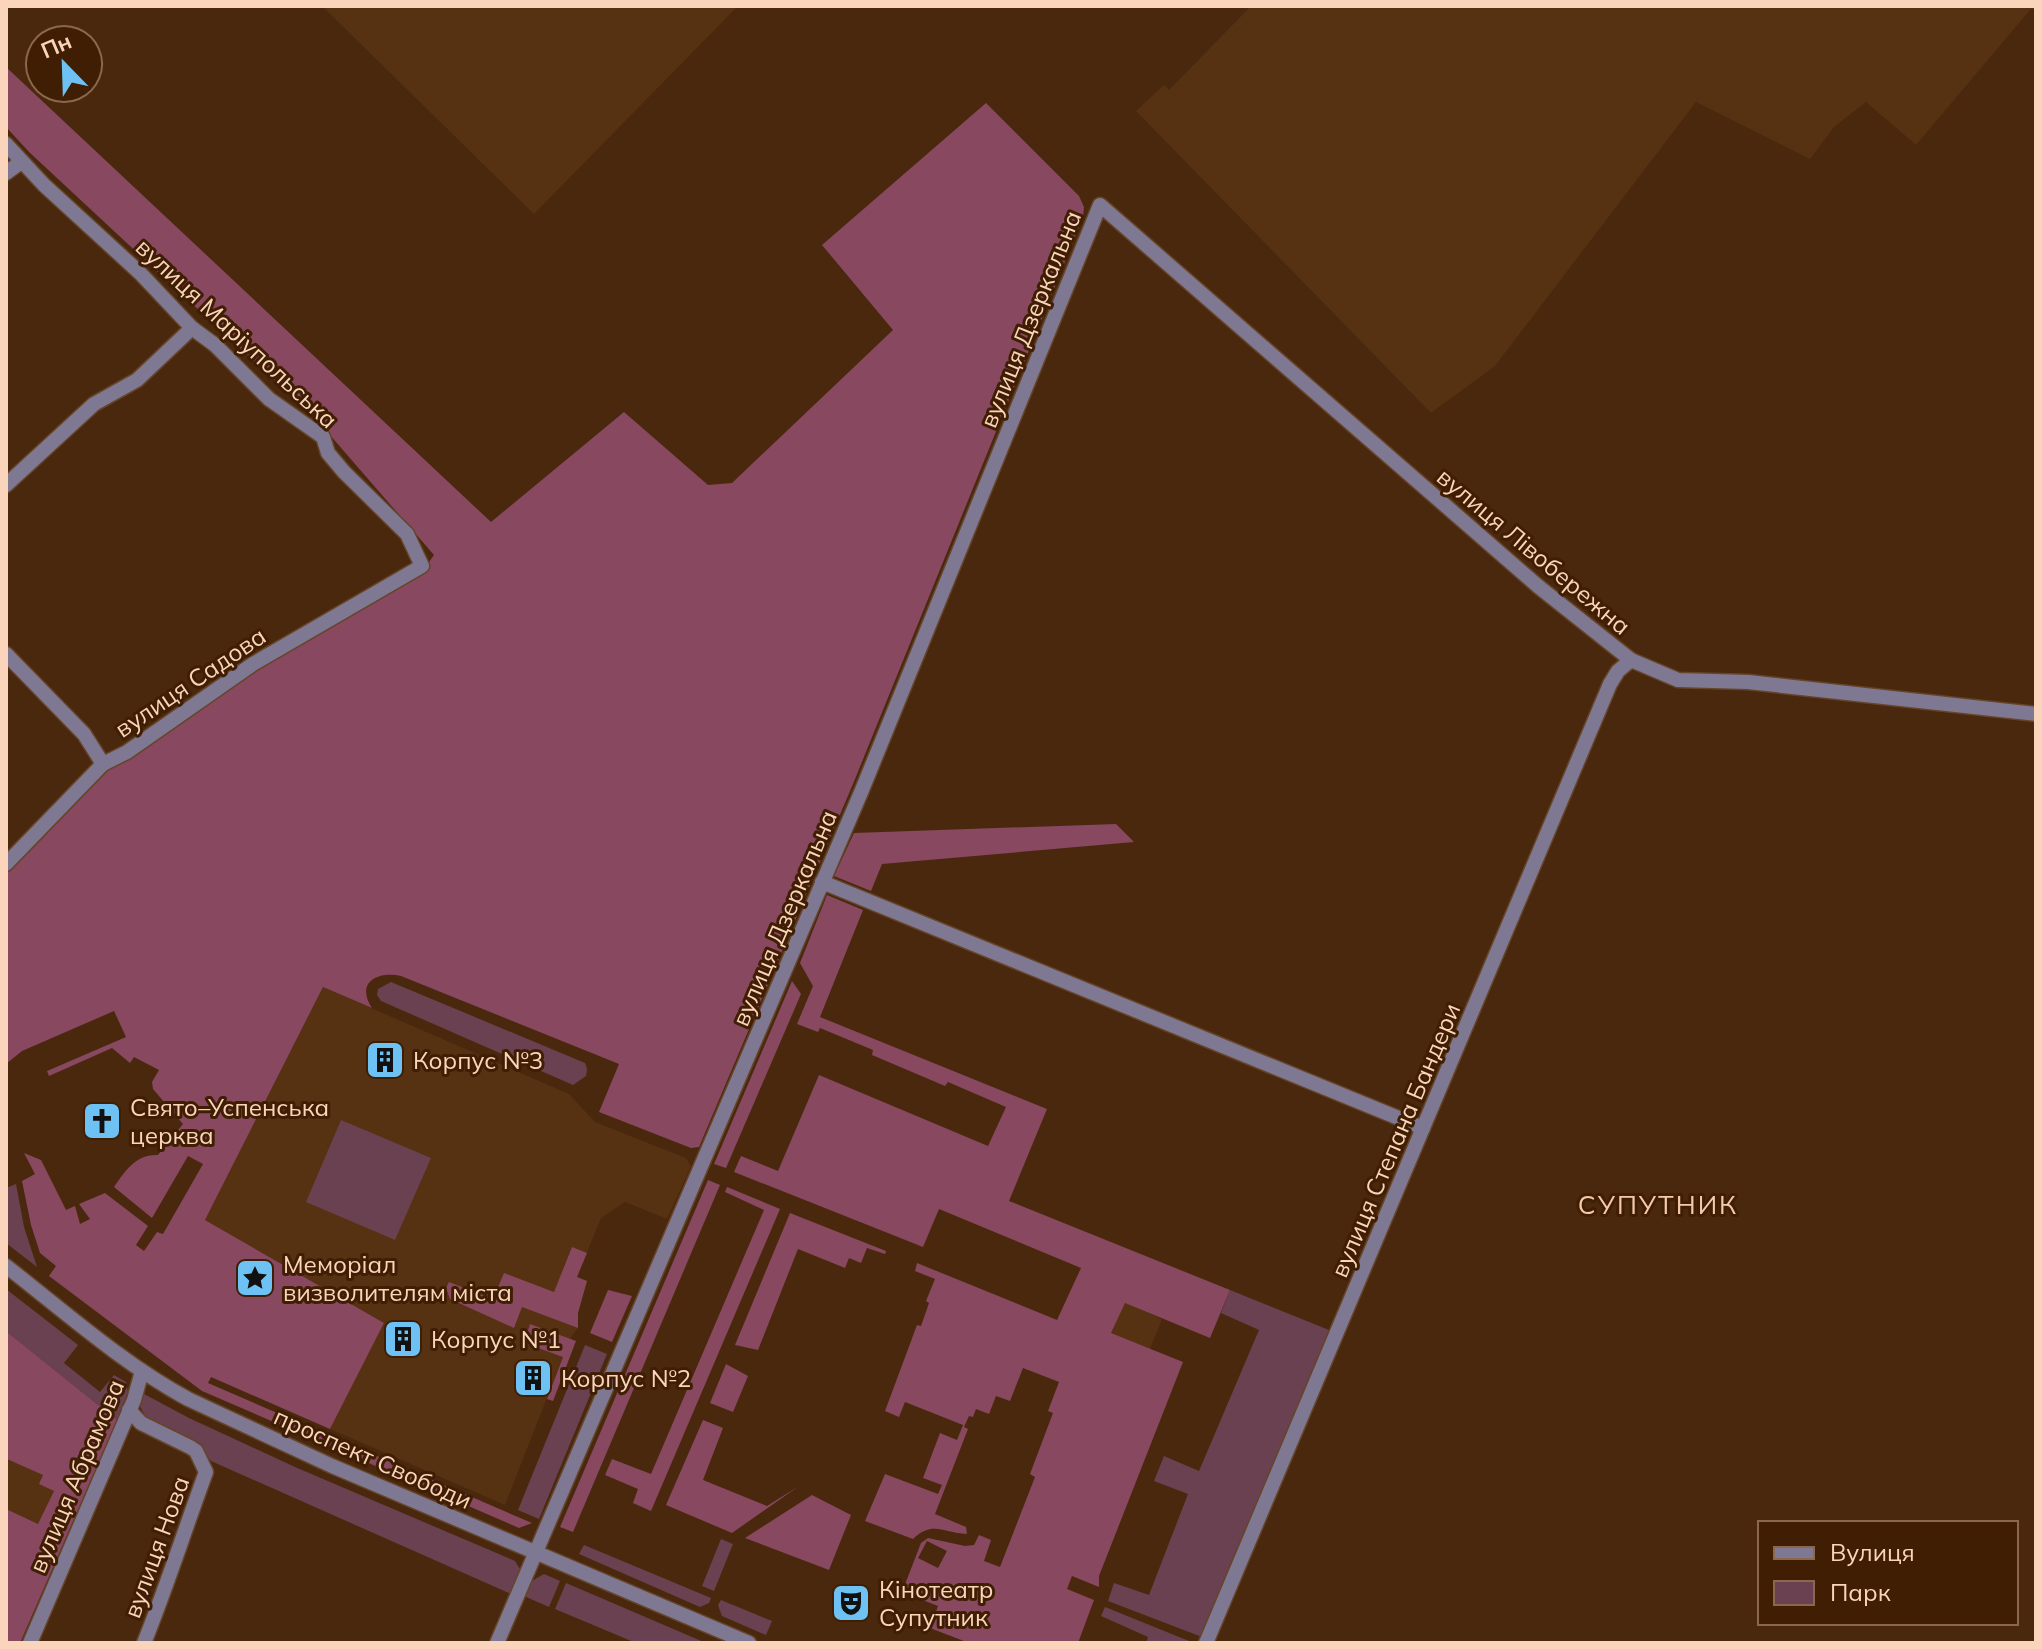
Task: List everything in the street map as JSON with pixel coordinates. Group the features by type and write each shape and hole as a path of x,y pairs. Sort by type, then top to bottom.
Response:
{"street":[{"name":"вулиця Маріупольська","path":"6,144 21,162 140,273 192,328 215,345 269,399 323,437 328,453 344,472 407,534 422,566"},
{"path":"6,173 21,162"},
{"name":"вулиця Лівобережна","path":"1100,205 1539,587 1631,660 1678,680 1748,682 2036,714"},
{"name":"вулиця Дзеркальна","path":"497,1643 822,882 1100,205"},
{"path":"6,485 94,404 137,380 192,328"},
{"name":"вулиця Садова","path":"6,864 103,764 127,752 253,664 422,566"},
{"path":"6,654 84,734 103,764"},
{"name":"вулиця Степана Бандери","path":"1206,1643 1610,684 1618,671 1631,660"},
{"path":"822,882 1423,1128"},
{"name":"проспект Свободи","path":"6,1266 142,1371 188,1399 289,1446 749,1643"},
{"name":"вулиця Абрамова","path":"30,1643 129,1410 142,1371"},
{"name":"вулиця Нова","path":"129,1410 141,1423 196,1451 206,1472 144,1643"}],"shaded area":[{"path":"322,6 738,6 534,214"},
{"path":"1251,6 2036,6 2036,9 2030,10 1916,145 1866,102 1834,127 1810,159 1696,102 1495,366 1431,413 1136,111 1164,85 1169,90"},
{"path":"6,67 24,84 24,104 45,104 491,522 624,412 708,485 732,483 893,330 822,245 986,103 1079,196 1084,207 1083,217 853,784 699,1147 691,1148 599,1112 619,1064 401,976 384,975 368,985 367,999 372,1008 323,987 205,1220 384,1323 330,1429 211,1377 208,1383 532,1523 519,1528 202,1391 49,1276 56,1266 40,1253 22,1181 35,1174 24,1153 41,1160 66,1210 75,1206 80,1224 90,1219 79,1204 105,1193 148,1226 136,1245 144,1251 157,1232 163,1234 203,1164 188,1156 152,1218 114,1187 137,1160 158,1155 183,1124 153,1089 152,1082 159,1070 134,1057 130,1063 112,1048 49,1076 47,1071 126,1037 114,1011 22,1051 6,1064 6,870 78,795 106,771 256,668 424,569 434,555 316,419 29,152 6,127"},
{"path":"1116,824 1134,842 882,864 871,891 834,876 854,833"},
{"path":"827,895 863,910 820,1017 1047,1109 1009,1201 1230,1290 1210,1338 1125,1303 1111,1333 1183,1362 1099,1576 1099,1587 1072,1576 1067,1589 1094,1600 1078,1643 969,1643 930,1628 938,1606 902,1592 921,1543 928,1538 965,1546 974,1545 979,1535 991,1540 984,1561 1000,1567 1035,1477 1030,1474 1053,1413 1048,1411 1059,1382 1023,1368 1010,1401 996,1396 989,1414 976,1409 973,1417 969,1416 964,1427 968,1429 935,1514 966,1527 967,1534 933,1529 913,1539 865,1521 885,1474 938,1494 942,1485 923,1478 940,1433 957,1440 963,1425 905,1402 899,1417 885,1411 917,1325 921,1326 935,1279 915,1271 917,1263 1057,1320 1081,1268 939,1209 923,1247 734,1172 741,1156 778,1171 819,1075 988,1146 1006,1107 948,1082 945,1086 872,1055 873,1050 820,1028 818,1032 797,1024 813,986 800,963","holes":["927,1541 947,1551 938,1568 918,1558"]},
{"path":"792,981 801,994 726,1168 714,1164"},
{"path":"323,987 569,1094 595,1122 686,1158 691,1166 667,1219 625,1202 601,1218 577,1277 587,1281 578,1313 578,1328 570,1339 505,1505 330,1429 384,1323 205,1220"},
{"path":"708,1180 720,1185 573,1532 560,1527"},
{"path":"727,1187 780,1209 651,1511 633,1503 638,1489 605,1475 612,1459 651,1474 764,1210 725,1192"},
{"path":"790,1213 886,1251 885,1254 867,1248 861,1263 849,1258 845,1268 798,1249 758,1350 735,1345"},
{"path":"572,1247 587,1253 577,1277 587,1281 578,1313 578,1328 522,1307 514,1328 450,1299 446,1288 449,1282 493,1299 504,1273 554,1292"},
{"path":"608,1290 632,1296 612,1342 590,1333"},
{"path":"1124,1302 1162,1319 1150,1349 1110,1333"},
{"path":"530,1324 576,1341 553,1401 547,1399 563,1357 524,1343"},
{"path":"6,1331 117,1420 20,1643 6,1643 6,1509 38,1524 54,1491 39,1484 43,1475 6,1461"},
{"path":"726,1364 748,1376 733,1412 710,1403"},
{"path":"703,1420 723,1428 703,1480 767,1506 799,1486 732,1533 666,1505"},
{"path":"6,1421 100,1458 20,1643 6,1643"},
{"path":"812,1495 851,1515 829,1570 745,1538"}],"green space":[{"path":"391,982 585,1063 586,1076 573,1085 381,1001 377,995 378,989"},
{"path":"341,1120 431,1158 395,1240 306,1202"},
{"path":"16,1184 24,1227 37,1267 6,1243 6,1188"},
{"path":"6,1289 78,1345 64,1363 100,1392 114,1375 126,1382 128,1392 117,1420 6,1331"},
{"path":"1230,1290 1329,1330 1202,1637 1108,1601 1114,1583 1149,1595 1188,1494 1154,1481 1164,1456 1199,1471 1259,1330 1221,1313"},
{"path":"585,1345 607,1354 539,1519 518,1510"},
{"path":"144,1394 295,1467 515,1561 520,1569 511,1594 211,1461 200,1447 146,1418 140,1406"},
{"path":"721,1539 733,1544 714,1591 702,1586"},
{"path":"584,1545 711,1598 709,1603 700,1607 579,1554"},
{"path":"544,1574 560,1581 549,1607 524,1596 530,1582"},
{"path":"566,1583 706,1643 636,1643 555,1609"},
{"path":"721,1600 772,1621 766,1635 722,1616 718,1605"},
{"path":"1105,1607 1190,1643 1146,1643 1148,1637 1101,1616"}],"place":[{"name":"Корпус №3","path":"385,1060"},
{"name":"Свято–Успенська церква","path":"102,1121"},
{"name":"Меморіал визволителям міста","path":"255,1278"},
{"name":"Корпус №1","path":"403,1339"},
{"name":"Корпус №2","path":"533,1378"},
{"name":"Кінотеатр Супутник","path":"851,1603"}],"district":[{"name":"СУПУТНИК","path":"1658,1204"}]}
